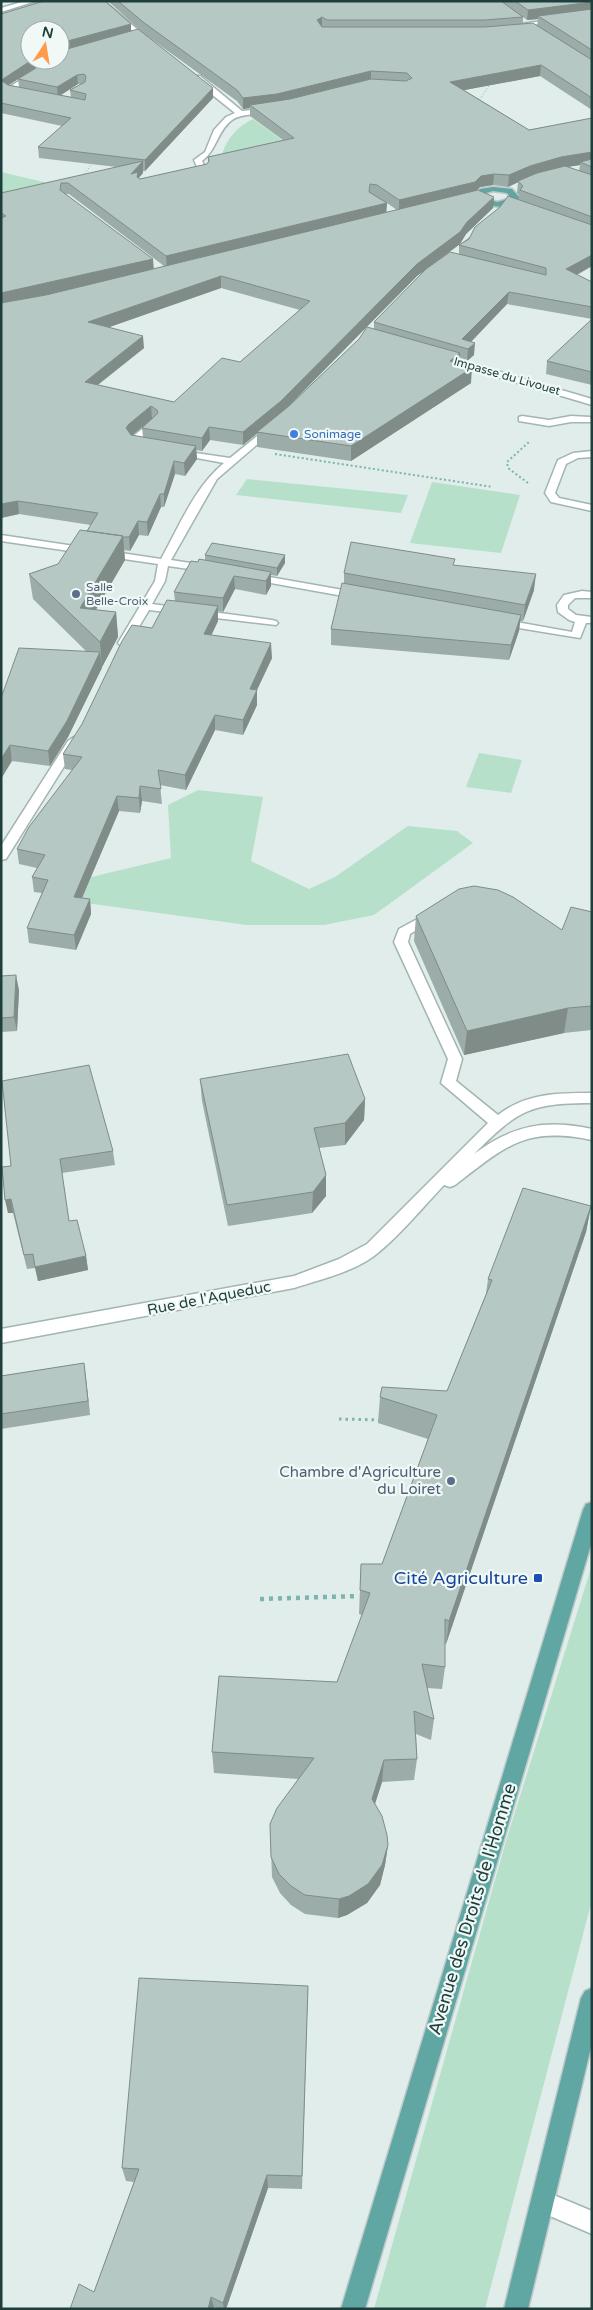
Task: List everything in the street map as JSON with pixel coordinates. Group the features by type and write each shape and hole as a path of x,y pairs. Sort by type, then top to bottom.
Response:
{"main road":[{"path":"509,191 516,198 507,205 474,198 480,192 488,190 509,191 522,185"},
{"name":"Avenue des Droits de l'Homme","path":"352,2309 592,1510"},
{"path":"516,2309 544,2202 592,1998"}],"street":[{"path":"1,4 12,1"},
{"path":"1,10 33,1"},
{"path":"100,1 156,47"},
{"path":"525,24 592,15"},
{"path":"518,20 533,30 519,32"},
{"path":"132,37 140,35"},
{"path":"32,96 9,90 43,70"},
{"path":"187,70 234,105 240,113"},
{"path":"186,176 204,172 198,160 208,153 217,132 229,120 240,113 281,108"},
{"path":"495,215 500,208 507,205"},
{"name":"Impasse du Livouet","path":"433,355 592,402"},
{"path":"522,420 549,423 571,419 591,420"},
{"path":"116,655 160,581 162,567 203,492 214,477 279,422"},
{"path":"152,424 134,440 134,443 152,448"},
{"path":"170,451 233,461"},
{"path":"592,454 576,455 562,462 550,493 555,500 592,508"},
{"path":"1,538 165,561 224,572"},
{"path":"243,575 371,598"},
{"path":"488,620 576,636 586,620 573,618 562,610 564,601 575,595 592,595"},
{"path":"146,606 272,623"},
{"path":"1,856 80,730"},
{"path":"442,908 404,932 401,942 454,1059 448,1083 498,1123"},
{"name":"Rue de l'Aqueduc","path":"1,1336 294,1282 328,1271 355,1260 373,1248 498,1123 513,1111 533,1102 558,1098 592,1098"},
{"name":"Rue de l'Aqueduc","path":"400,1221 498,1144 526,1132 551,1129 578,1131 592,1135"},
{"path":"544,2202 592,2222"}],"path":[{"path":"476,104 492,79"},
{"path":"77,181 89,171 92,163 99,157"},
{"path":"273,453 492,486"},
{"path":"339,1419 387,1420"},
{"path":"260,1598 359,1596"}],"green space":[{"path":"253,119 289,145 222,154 227,142 234,133 242,125"},
{"path":"1,172 61,186 1,198"},
{"path":"247,479 408,495 401,513 236,495"},
{"path":"432,482 520,495 501,553 410,543"},
{"path":"479,753 522,760 511,793 466,787"},
{"path":"198,790 263,797 251,861 309,889 335,877 408,826 457,831 473,843 374,915 324,925 247,925 78,902 87,878 171,858 168,805"},
{"path":"592,1565 592,1900 485,2309 374,2309 506,1841"}],"building":[{"path":"44,1 105,1 131,24 70,40 70,20 20,20 20,68 3,79 2,81 8,85 85,100 86,94 70,90 85,82 86,76 84,74 77,75 57,87 18,79 33,70 70,70 70,48 138,29 213,88 145,160 38,147 71,118 1,103 1,14"},
{"path":"118,1 501,1 523,17 485,20 327,20 322,17 317,20 322,27 485,27 533,23 592,60 592,98 541,65 450,82 529,130 592,118 592,152 561,157 530,166 509,175 494,174 481,176 475,182 399,200 377,185 370,184 369,192 387,203 166,256 68,183 61,183 60,190 153,259 1,293 1,218 6,216 1,213 1,193 143,161 131,174 138,172 137,177 140,179 207,164 209,161 208,157 294,138 250,105 290,99 371,79 406,81 412,78 407,73 371,71 277,94 243,98 237,90 143,22"},
{"path":"515,1 592,1 592,2 528,10"},
{"path":"592,9 592,50 538,16"},
{"path":"592,159 592,167 580,162"},
{"path":"565,166 592,175 592,217 520,190 523,186 518,181 537,173"},
{"path":"478,190 494,197 467,222 460,232 417,264 281,401 243,432 209,427 202,438 142,428 158,413 151,406 129,424 126,428 131,435 196,446 184,463 174,461 164,494 160,494 147,522 138,521 129,537 87,531 98,513 18,501 1,504 1,303 46,295","holes":["221,276 310,301 240,362 222,358 174,402 85,382 143,336 88,322"]},
{"path":"508,196 592,225 592,255 566,269 592,282 592,307 509,292 462,339 475,343 468,349 374,322 426,269 450,252 546,275 546,268 459,245 469,239 475,227 500,207"},
{"path":"592,319 592,372 547,361"},
{"path":"367,327 460,353 450,361 472,368 351,446 257,432 289,406 359,339"},
{"path":"80,530 123,536 80,608 116,612 100,642 29,574 58,564"},
{"path":"351,542 455,559 453,565 536,574 525,605 344,573"},
{"path":"212,543 285,555 277,568 205,555"},
{"path":"199,559 271,572 266,581 234,576 223,598 174,592 191,561 198,562"},
{"path":"342,583 521,615 511,645 331,629"},
{"path":"167,600 218,606 204,634 271,643 250,689 257,690 243,720 215,715 185,775 158,770 161,789 140,786 139,798 117,796 74,897 90,899 74,935 27,928 48,880 32,877 45,855 17,849 29,827 82,757 63,754 82,724 122,641 132,625 152,628"},
{"path":"19,648 100,652 67,721 48,751 10,745 1,759 1,698"},
{"path":"474,886 498,890 513,897 562,930 571,907 592,912 592,1006 568,1008 467,1031 416,916 459,889"},
{"path":"16,975 14,1017 1,1018 1,976"},
{"path":"348,1054 365,1099 345,1123 314,1128 326,1175 313,1192 227,1205 200,1079"},
{"path":"89,1065 113,1151 60,1159 69,1221 77,1220 86,1256 35,1267 33,1254 24,1255 11,1199 5,1200 2,1167 11,1166 2,1081"},
{"path":"523,1188 591,1206 449,1621 445,1619 445,1667 422,1664 434,1719 414,1711 417,1759 384,1760 372,1799 382,1816 387,1835 388,1845 382,1865 368,1884 349,1896 339,1899 305,1895 291,1886 279,1874 271,1857 270,1824 277,1808 314,1758 212,1752 219,1676 337,1682 370,1593 360,1590 361,1564 382,1564 437,1415 380,1397 382,1387 447,1391 492,1280 488,1279"},
{"path":"84,1363 88,1401 1,1414 1,1376"},
{"path":"139,1978 308,1986 302,2176 267,2175 223,2303 211,2297 208,2309 70,2309 79,2284 94,2292 139,2169 122,2168"}],"place":[{"name":"Sonimage","path":"294,434"},
{"name":"Salle Belle-Croix","path":"76,594"},
{"name":"Chambre d'Agriculture du Loiret","path":"451,1481"},
{"name":"Cité Agriculture","path":"538,1578"}]}
